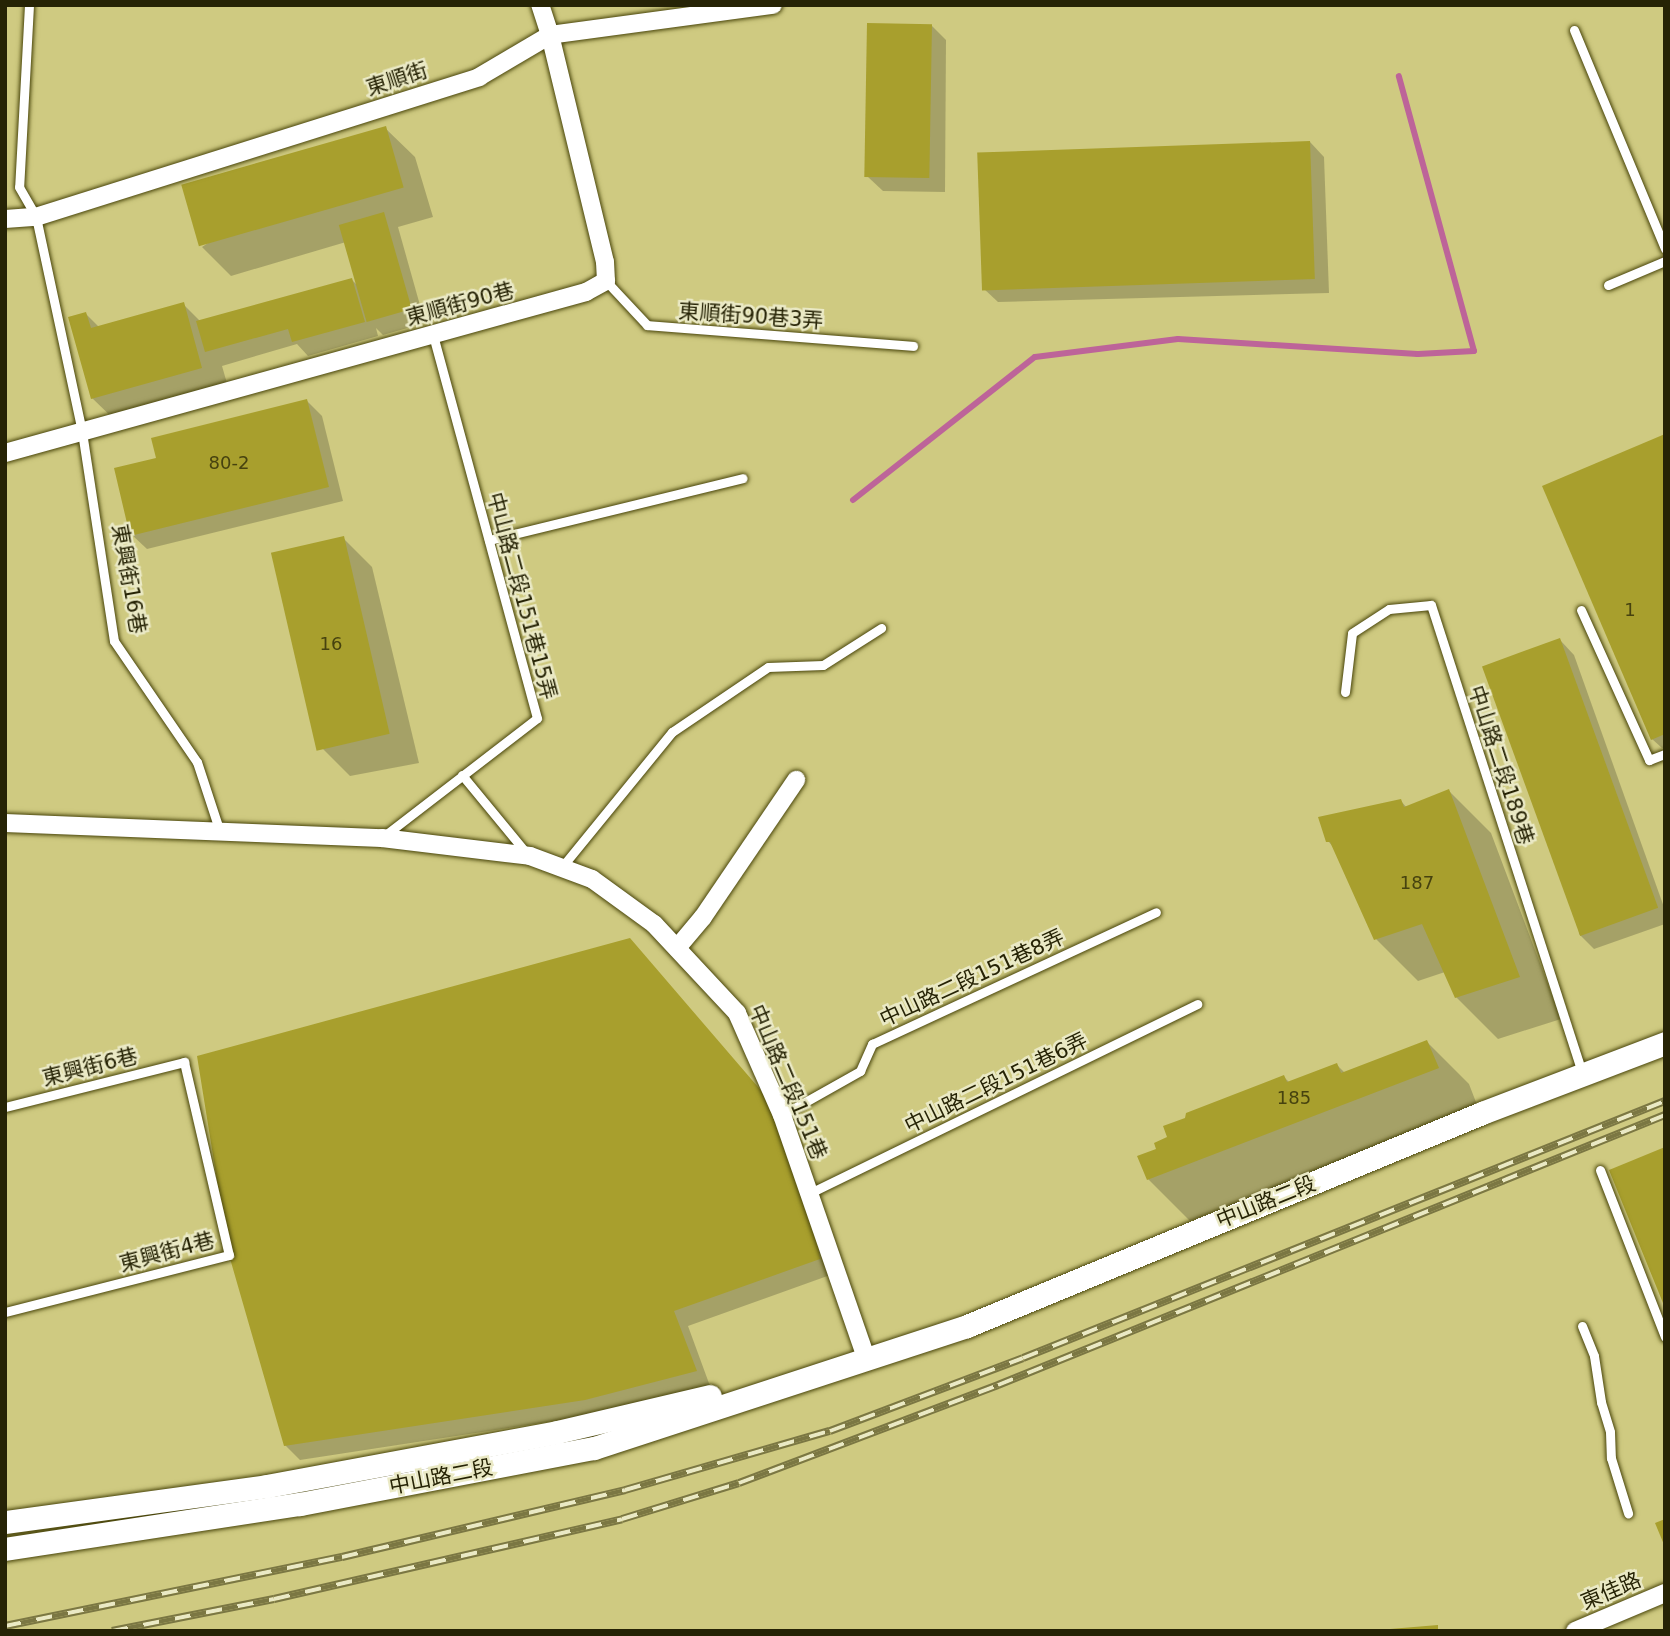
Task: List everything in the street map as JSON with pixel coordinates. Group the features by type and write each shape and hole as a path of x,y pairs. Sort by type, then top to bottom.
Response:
{"main road":[{"name":"中山路二段","path":"5,1549 300,1504 594,1448 967,1326 1482,1113 1665,1043"},
{"name":"中山路二段","path":"5,1522 267,1486 517,1439 867,1360"}],"street":[{"path":"540,5 550,35 605,262 606,281"},
{"name":"東順街","path":"5,219 36,217 479,77 550,35 773,5"},
{"name":"東順街90巷","path":"82,432 586,292 606,281"},
{"path":"5,453 82,432"},
{"path":"677,948 703,917 796,780"},
{"path":"5,823 382,838"},
{"name":"中山路二段151巷","path":"382,838 530,856 592,878 654,924 677,948 737,1013 782,1115 867,1360"},
{"name":"東佳路","path":"1575,1631 1665,1593"}],"lane":[{"path":"29,5 19,187 36,217 82,432"},
{"path":"1574,30 1665,248"},
{"path":"1608,285 1665,261"},
{"name":"東順街90巷3弄","path":"606,281 648,326 913,346"},
{"name":"中山路二段151巷15弄","path":"382,838 537,718 433,335"},
{"name":"東興街16巷","path":"82,432 114,641 197,762 220,832"},
{"path":"489,540 743,478"},
{"name":"中山路二段189巷","path":"1345,692 1352,633 1389,609 1431,605 1583,1075"},
{"path":"1581,610 1649,760 1665,754"},
{"path":"561,867 672,732 768,667 823,665 881,628"},
{"path":"462,775 530,856"},
{"name":"中山路二段151巷8弄","path":"782,1115 860,1071 872,1044 1156,912"},
{"name":"中山路二段151巷6弄","path":"810,1192 1197,1004"},
{"name":"東興街6巷","path":"5,1107 184,1062"},
{"name":"東興街4巷","path":"5,1312 229,1255 184,1062"},
{"path":"1600,1170 1665,1337"},
{"path":"1582,1326 1594,1356 1598,1389 1610,1432 1611,1458 1628,1513"}],"building":[{"path":"867,23 932,24 929,178 864,177"},
{"path":"386,126 404,188 199,246 181,185"},
{"path":"1310,141 1315,279 982,291 977,153"},
{"path":"384,212 412,309 367,322 339,225"},
{"path":"352,278 365,322 292,342 288,329 205,352 196,321"},
{"path":"184,302 202,368 91,399 68,317 86,312 91,328"},
{"path":"307,399 329,487 130,536 114,468 156,458 151,438"},
{"path":"1665,434 1665,734 1651,740 1542,486"},
{"path":"344,536 390,734 317,751 271,553"},
{"path":"1560,638 1658,908 1580,936 1482,666"},
{"path":"1449,789 1520,977 1455,998 1422,924 1374,940 1330,842 1326,842 1318,817 1401,799 1404,807"},
{"path":"630,938 782,1115 810,1193 820,1259 674,1311 697,1371 585,1400 284,1446 229,1255 197,1056"},
{"path":"1427,1040 1439,1068 1147,1180 1137,1156 1156,1149 1154,1143 1167,1137 1163,1126 1185,1118 1186,1113 1284,1075 1287,1082 1337,1063 1341,1073"},
{"path":"1665,1147 1665,1308 1609,1170"},
{"path":"1665,1519 1665,1547 1655,1523"},
{"path":"1438,1625 1438,1631 1390,1631 1390,1629"}],"waterway":[{"path":"853,500 1035,357 1178,339 1418,354 1474,351 1399,76"}],"railway":[{"path":"5,1626 342,1557 625,1490 830,1431 1023,1358 1665,1101"},
{"path":"112,1631 274,1599 622,1519 739,1483 998,1385 1665,1115"}]}
